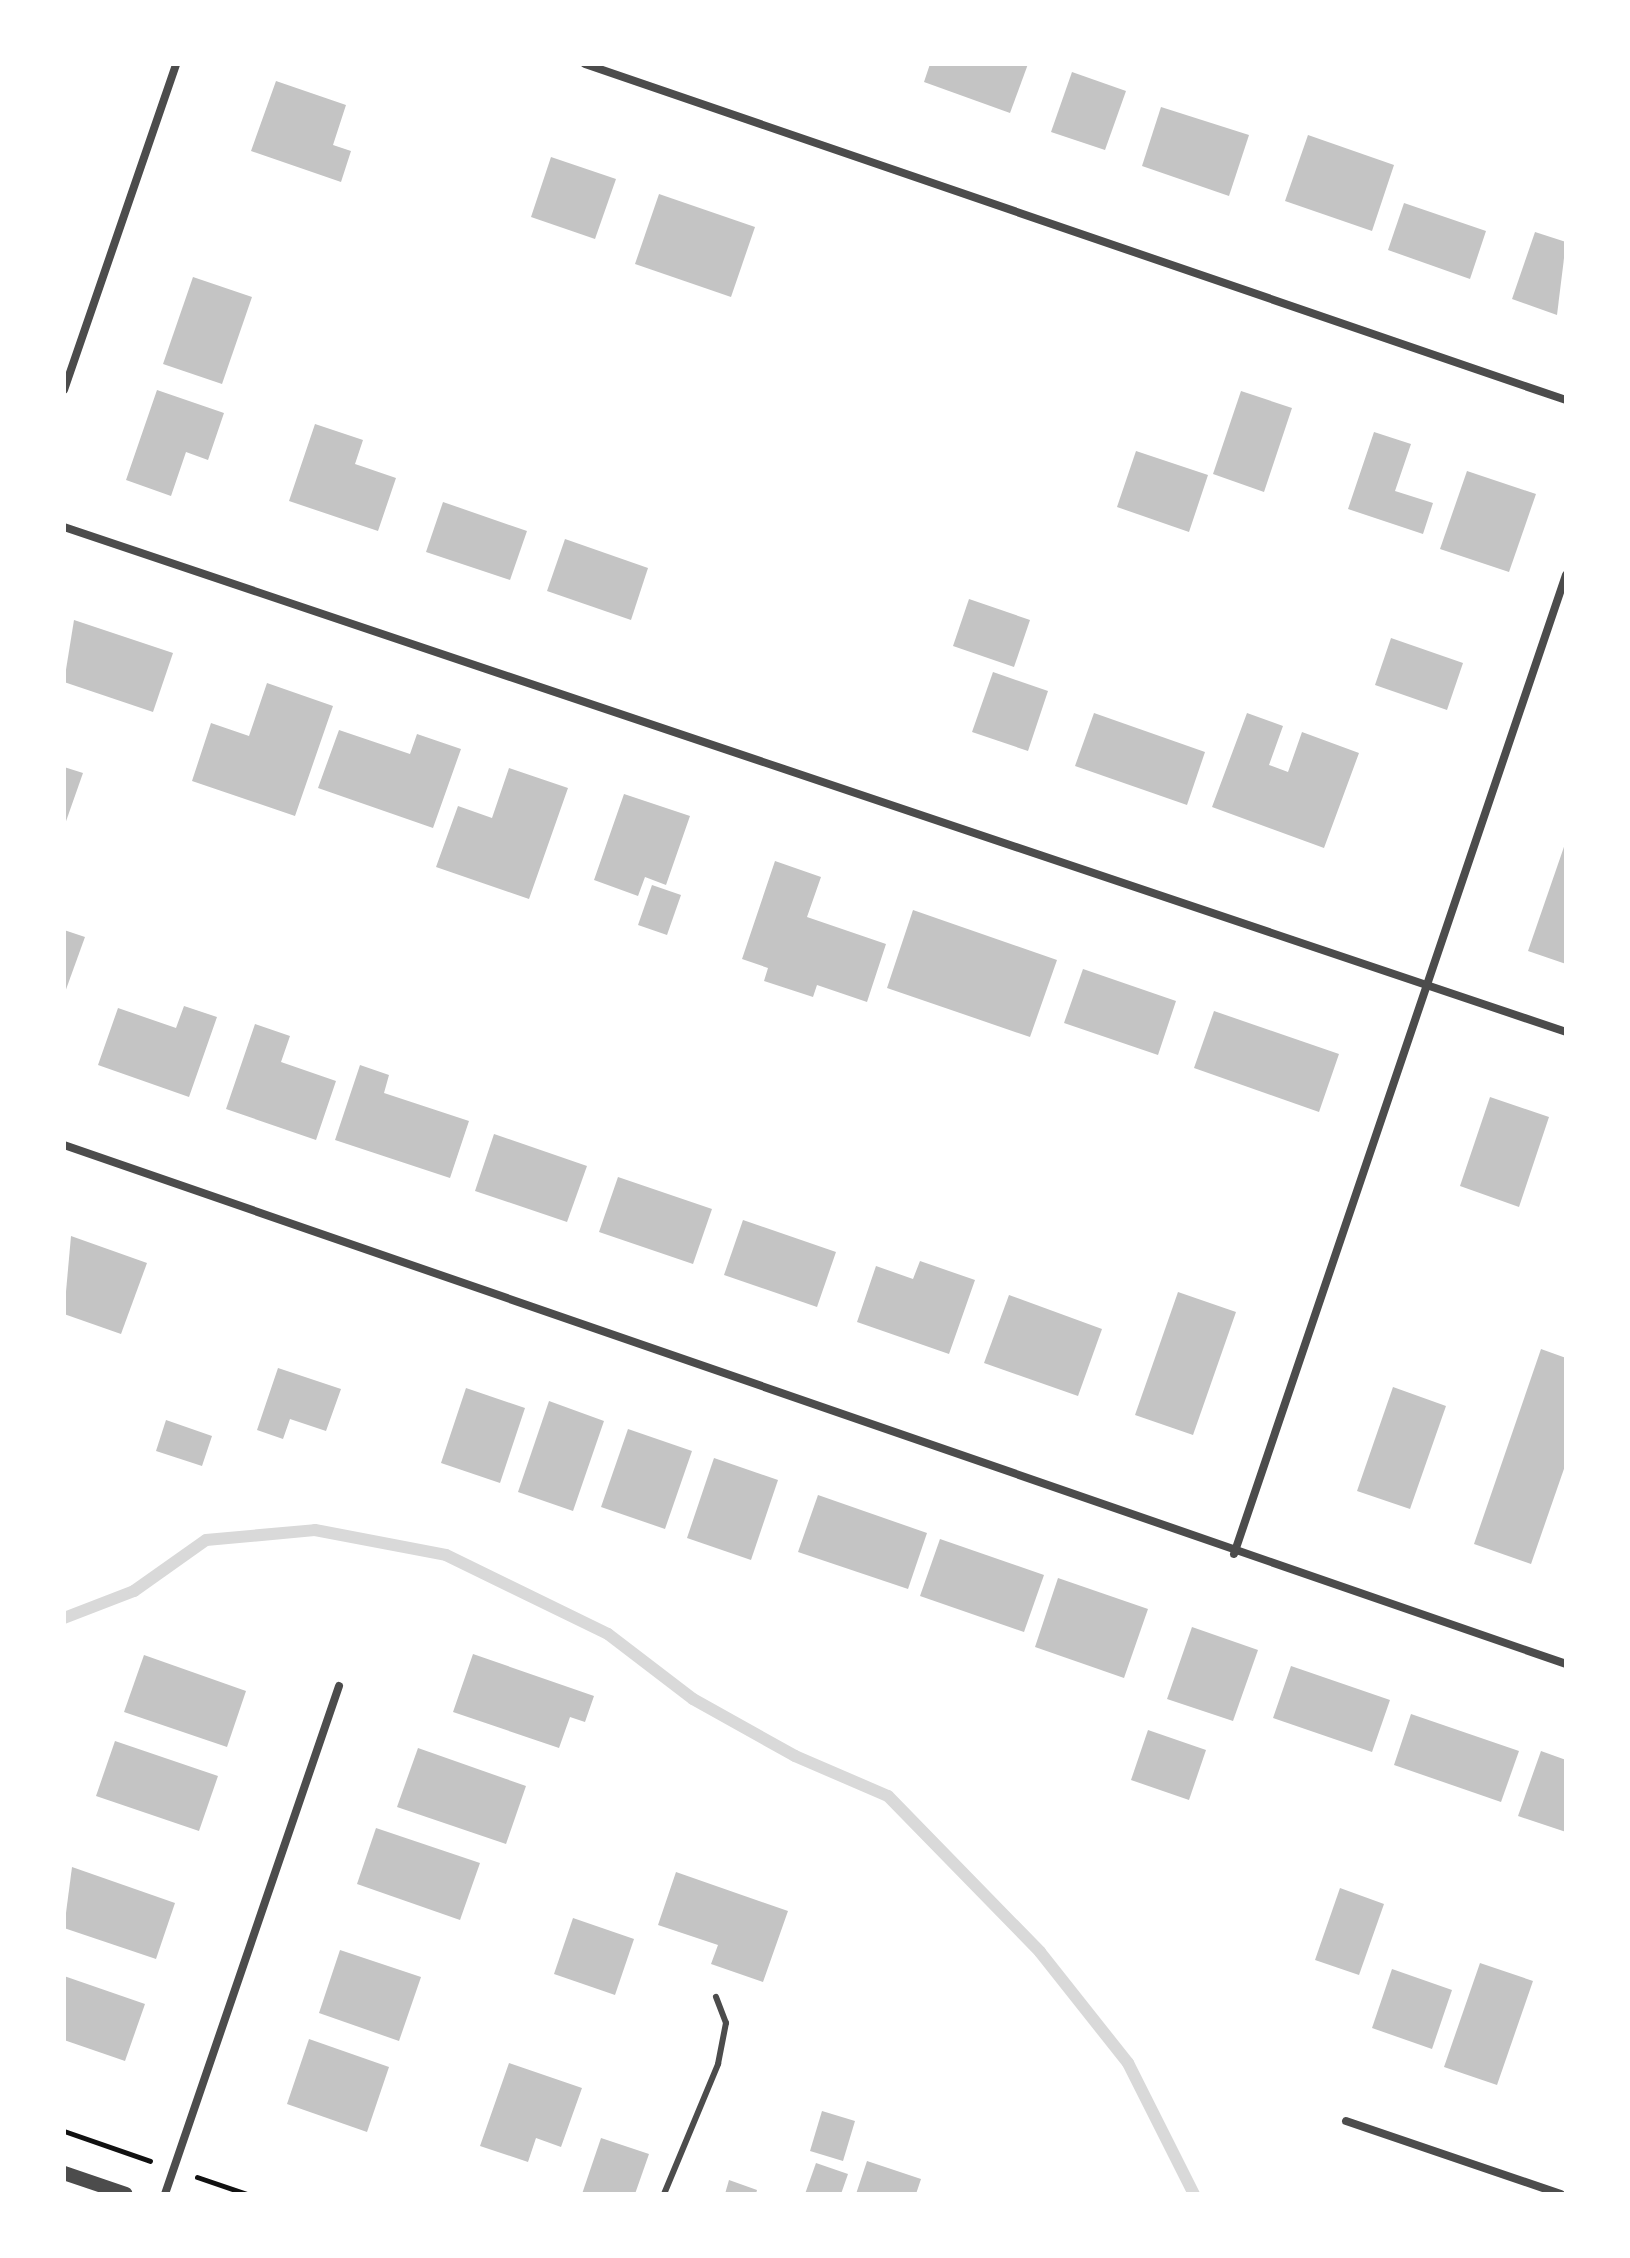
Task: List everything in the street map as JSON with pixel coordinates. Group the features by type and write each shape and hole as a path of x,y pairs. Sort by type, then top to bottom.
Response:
{"street":[{"path":"64,390 176,64"},
{"path":"585,64 1566,400"},
{"path":"64,527 1566,1032"},
{"path":"1234,1554 1424,982 1566,575"},
{"path":"64,1145 1234,1554 1566,1664"},
{"path":"165,2194 339,1686"},
{"path":"1346,2121 1561,2194"},
{"path":"64,2173 126,2194"}],"lane":[{"path":"664,2194 718,2064 726,2023 716,1997"}],"building":[{"path":"930,64 1028,64 1010,113 924,82"},
{"path":"1072,72 1126,91 1105,150 1051,132"},
{"path":"276,81 346,105 333,145 351,151 341,182 251,151"},
{"path":"1161,107 1249,135 1229,196 1142,166"},
{"path":"1308,135 1394,165 1372,231 1285,201"},
{"path":"551,157 616,179 595,239 531,217"},
{"path":"659,194 755,227 731,297 635,264"},
{"path":"1404,203 1486,231 1470,279 1388,250"},
{"path":"1535,232 1566,242 1557,315 1512,299"},
{"path":"193,277 252,297 222,384 163,364"},
{"path":"157,390 224,413 208,460 186,452 171,496 126,480"},
{"path":"1241,391 1292,408 1264,492 1213,474"},
{"path":"315,424 363,440 355,464 396,478 378,531 289,501"},
{"path":"1374,432 1411,444 1395,491 1433,503 1423,534 1348,509"},
{"path":"1136,451 1208,475 1189,532 1117,507"},
{"path":"1467,471 1536,494 1509,572 1440,549"},
{"path":"443,502 527,531 510,580 426,552"},
{"path":"565,539 648,568 631,620 547,591"},
{"path":"969,599 1030,620 1014,667 953,646"},
{"path":"74,620 173,653 153,712 64,682"},
{"path":"1391,638 1463,663 1447,710 1375,685"},
{"path":"993,672 1048,691 1028,751 972,732"},
{"path":"267,683 333,706 295,816 192,781 211,723 249,736"},
{"path":"1094,713 1205,752 1187,805 1075,766"},
{"path":"1247,713 1283,726 1269,765 1288,772 1302,732 1359,753 1324,848 1212,807"},
{"path":"339,730 410,754 417,734 461,749 433,828 318,788"},
{"path":"64,767 83,773 64,827"},
{"path":"509,768 568,788 529,899 436,867 458,806 492,818"},
{"path":"624,794 690,816 666,885 645,877 638,896 594,880"},
{"path":"1566,841 1566,964 1528,951"},
{"path":"775,861 821,877 807,917 886,944 867,1002 817,985 813,997 764,981 768,968 742,959"},
{"path":"652,885 681,895 667,935 638,925"},
{"path":"913,910 1057,960 1030,1037 887,988"},
{"path":"64,930 85,937 64,995"},
{"path":"1083,969 1176,1001 1158,1055 1064,1023"},
{"path":"184,1006 217,1017 189,1097 98,1065 118,1008 176,1028"},
{"path":"1214,1011 1339,1054 1319,1112 1194,1068"},
{"path":"255,1024 290,1036 281,1062 336,1081 316,1140 226,1109"},
{"path":"360,1065 389,1075 384,1093 469,1121 450,1178 335,1140"},
{"path":"1490,1097 1549,1117 1519,1207 1460,1186"},
{"path":"494,1134 587,1166 567,1222 475,1191"},
{"path":"618,1177 712,1209 693,1264 599,1232"},
{"path":"743,1220 836,1252 817,1307 724,1275"},
{"path":"71,1236 147,1263 121,1334 64,1314"},
{"path":"920,1261 975,1280 949,1354 857,1322 876,1266 913,1279"},
{"path":"1178,1292 1236,1312 1193,1435 1135,1415"},
{"path":"1009,1295 1102,1329 1078,1396 984,1363"},
{"path":"1541,1349 1566,1358 1566,1463 1531,1564 1474,1544"},
{"path":"278,1368 341,1389 326,1431 290,1419 283,1439 257,1430"},
{"path":"1393,1387 1446,1406 1410,1509 1357,1491"},
{"path":"466,1388 525,1408 500,1483 441,1463"},
{"path":"549,1401 604,1421 573,1511 518,1492"},
{"path":"166,1420 212,1436 202,1466 156,1451"},
{"path":"628,1429 692,1451 665,1529 601,1507"},
{"path":"714,1458 778,1480 751,1560 687,1538"},
{"path":"818,1495 927,1533 908,1589 798,1552"},
{"path":"940,1539 1044,1575 1024,1632 920,1596"},
{"path":"1058,1578 1148,1609 1124,1678 1035,1647"},
{"path":"1192,1627 1258,1650 1233,1721 1167,1699"},
{"path":"473,1654 594,1696 585,1722 570,1717 559,1748 453,1712"},
{"path":"144,1655 246,1691 227,1747 124,1712"},
{"path":"1291,1666 1390,1700 1372,1752 1273,1718"},
{"path":"1411,1714 1519,1751 1501,1802 1394,1765"},
{"path":"1148,1730 1206,1750 1189,1800 1131,1780"},
{"path":"115,1741 218,1776 199,1831 96,1796"},
{"path":"418,1748 526,1786 506,1844 397,1807"},
{"path":"1541,1751 1566,1760 1566,1832 1518,1816"},
{"path":"376,1828 480,1863 460,1920 357,1884"},
{"path":"72,1867 175,1903 156,1959 64,1928"},
{"path":"676,1872 788,1911 763,1982 711,1964 718,1945 658,1925"},
{"path":"1340,1888 1384,1904 1359,1975 1315,1960"},
{"path":"573,1918 634,1939 615,1995 554,1974"},
{"path":"340,1950 421,1977 399,2041 319,2013"},
{"path":"1480,1963 1533,1981 1497,2085 1444,2067"},
{"path":"1392,1969 1452,1990 1432,2049 1372,2028"},
{"path":"64,1976 145,2004 125,2061 64,2040"},
{"path":"309,2039 389,2067 367,2132 287,2104"},
{"path":"509,2063 582,2088 561,2147 536,2138 528,2162 480,2146"},
{"path":"822,2111 855,2121 843,2161 810,2151"},
{"path":"601,2138 649,2154 635,2194 582,2194"},
{"path":"867,2161 921,2179 916,2194 856,2194"},
{"path":"816,2163 848,2174 841,2194 805,2194"},
{"path":"729,2180 757,2190 756,2194 725,2194"}],"waterway":[{"path":"64,1618 134,1591 206,1540 315,1530 446,1555 608,1634 693,1699 795,1756 888,1796 1040,1952 1128,2063 1194,2194"}]}
